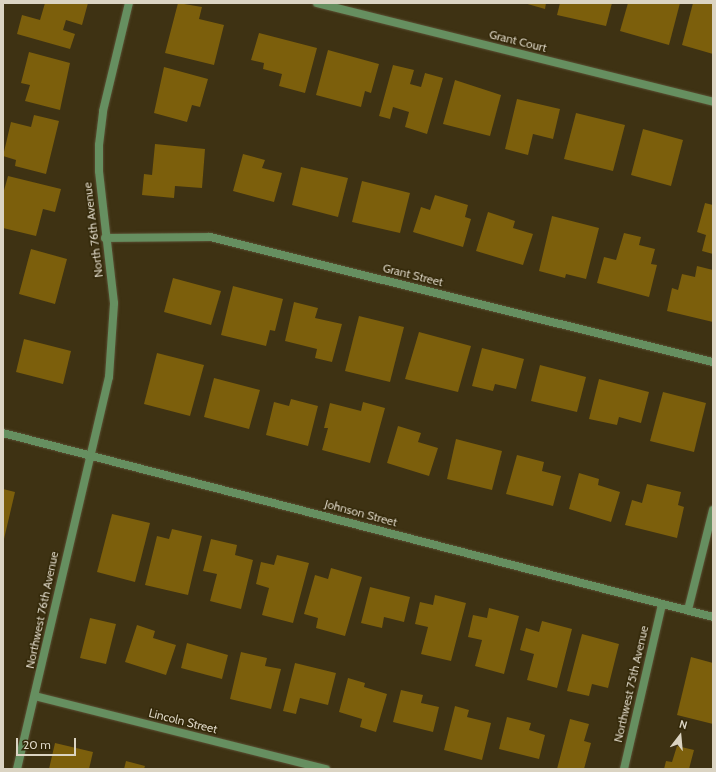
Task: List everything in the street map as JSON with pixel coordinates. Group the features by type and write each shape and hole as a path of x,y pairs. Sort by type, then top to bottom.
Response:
{"street":[{"name":"North 76th Avenue","path":"90,455 109,377 114,303 105,238 99,171 100,138 103,111 130,3"},
{"name":"Grant Court","path":"317,3 713,102"},
{"name":"Grant Street","path":"105,238 210,237 713,362"},
{"name":"Johnson Street","path":"3,433 713,616"},
{"name":"Northwest 76th Avenue","path":"17,769 90,455"},
{"path":"688,610 713,510"},
{"name":"Northwest 75th Avenue","path":"624,769 662,604"},
{"name":"Lincoln Street","path":"35,696 326,769"}],"building":[{"path":"45,3 88,3 82,25 66,20 63,30 75,34 70,49 17,34 22,15 40,20"},
{"path":"178,3 202,7 199,19 224,25 214,65 165,53"},
{"path":"524,3 546,3 545,9"},
{"path":"560,3 612,3 606,26 557,15"},
{"path":"628,3 680,3 669,45 620,31"},
{"path":"693,3 713,3 713,54 682,45"},
{"path":"259,33 317,48 305,93 279,86 282,74 263,69 264,63 251,60"},
{"path":"328,50 379,64 371,93 365,91 361,107 316,95"},
{"path":"29,52 70,63 60,110 25,101 30,85 21,83"},
{"path":"393,65 414,70 410,84 421,87 425,73 443,78 427,134 405,127 409,112 393,107 390,119 379,116"},
{"path":"164,67 208,79 200,107 192,105 187,122 154,113"},
{"path":"455,80 501,95 490,136 443,124"},
{"path":"517,99 560,109 553,139 533,134 528,155 505,149"},
{"path":"576,113 625,125 613,171 564,159"},
{"path":"34,115 59,121 46,174 15,166 16,160 3,156 11,122 31,127"},
{"path":"643,129 683,140 671,186 631,175"},
{"path":"155,144 205,149 202,188 175,186 174,198 142,195 144,174 152,175"},
{"path":"243,154 265,160 262,168 282,173 274,202 233,191"},
{"path":"301,167 348,178 338,217 292,205"},
{"path":"8,176 61,189 55,212 43,209 36,236 3,228 3,194"},
{"path":"362,181 410,193 400,233 352,222"},
{"path":"435,195 468,205 465,217 471,219 463,247 413,232 421,207 430,210"},
{"path":"705,203 713,205 713,254 702,251 706,235 697,232"},
{"path":"488,212 515,221 513,228 533,234 523,265 476,251"},
{"path":"552,216 599,228 586,279 566,274 565,278 539,271"},
{"path":"624,233 641,237 639,245 655,249 651,264 657,265 649,297 597,283 604,257 616,260"},
{"path":"31,249 67,259 55,304 19,294"},
{"path":"697,266 713,270 713,322 667,311 672,288 678,290 682,274 695,277"},
{"path":"173,278 221,291 211,325 164,312"},
{"path":"233,286 283,299 275,331 270,330 266,346 221,335"},
{"path":"294,302 318,308 315,318 342,324 332,362 315,358 317,349 285,341"},
{"path":"359,316 404,327 390,382 345,371"},
{"path":"419,332 471,346 458,392 405,379"},
{"path":"24,339 71,351 63,384 16,372"},
{"path":"482,348 524,359 516,389 495,384 493,391 472,386"},
{"path":"157,353 204,365 190,416 144,404"},
{"path":"540,365 586,377 577,412 531,401"},
{"path":"214,378 260,390 249,429 204,417"},
{"path":"599,379 649,392 641,423 619,417 617,425 589,419"},
{"path":"663,392 706,403 694,452 650,441"},
{"path":"291,399 318,406 308,446 266,435 274,402 289,406"},
{"path":"363,402 385,408 370,463 322,450 328,428 324,428 330,403 361,411"},
{"path":"398,426 421,433 418,442 438,448 429,476 387,463"},
{"path":"456,439 502,451 492,490 447,479"},
{"path":"517,455 544,462 542,471 561,476 553,506 506,494"},
{"path":"579,473 599,479 598,485 620,492 611,522 569,509"},
{"path":"647,484 681,492 678,505 684,507 677,538 625,525 632,500 642,503"},
{"path":"3,489 15,492 4,539 3,539"},
{"path":"112,514 150,523 135,582 97,572"},
{"path":"172,529 202,536 188,595 145,585 157,536 169,539"},
{"path":"211,539 237,545 235,555 253,560 241,609 210,601 217,574 203,571"},
{"path":"277,555 309,563 293,623 262,615 269,588 256,584 261,562 274,565"},
{"path":"331,568 362,577 345,636 316,628 318,618 304,614 315,575 328,579"},
{"path":"370,587 410,597 404,622 384,617 382,628 361,623"},
{"path":"435,595 466,603 451,661 421,654 428,627 415,624 420,602 433,605"},
{"path":"489,608 519,616 504,674 475,666 482,640 468,637 473,615 487,618"},
{"path":"90,618 116,624 106,664 80,658"},
{"path":"542,621 572,629 557,688 527,680 534,654 520,650 526,628 539,632"},
{"path":"137,625 155,631 153,638 176,645 166,675 125,662"},
{"path":"582,634 619,644 608,688 592,684 589,696 567,691"},
{"path":"187,643 228,655 222,679 181,668"},
{"path":"241,652 267,658 265,666 281,669 271,709 230,699"},
{"path":"691,657 713,663 713,724 677,715"},
{"path":"295,663 336,673 328,705 300,698 296,714 283,711"},
{"path":"348,678 365,683 364,687 387,694 376,732 360,727 362,719 339,712"},
{"path":"401,690 423,695 421,703 439,707 433,732 393,722"},
{"path":"455,706 469,710 467,717 491,723 482,760 444,750"},
{"path":"507,717 531,723 529,730 545,735 539,759 499,749"},
{"path":"570,719 589,724 584,741 591,743 584,769 557,769"},
{"path":"55,743 93,752 89,769 49,769"},
{"path":"677,746 694,750 689,769 664,769 666,761 672,762"},
{"path":"126,761 145,766 144,769 124,769"}]}
